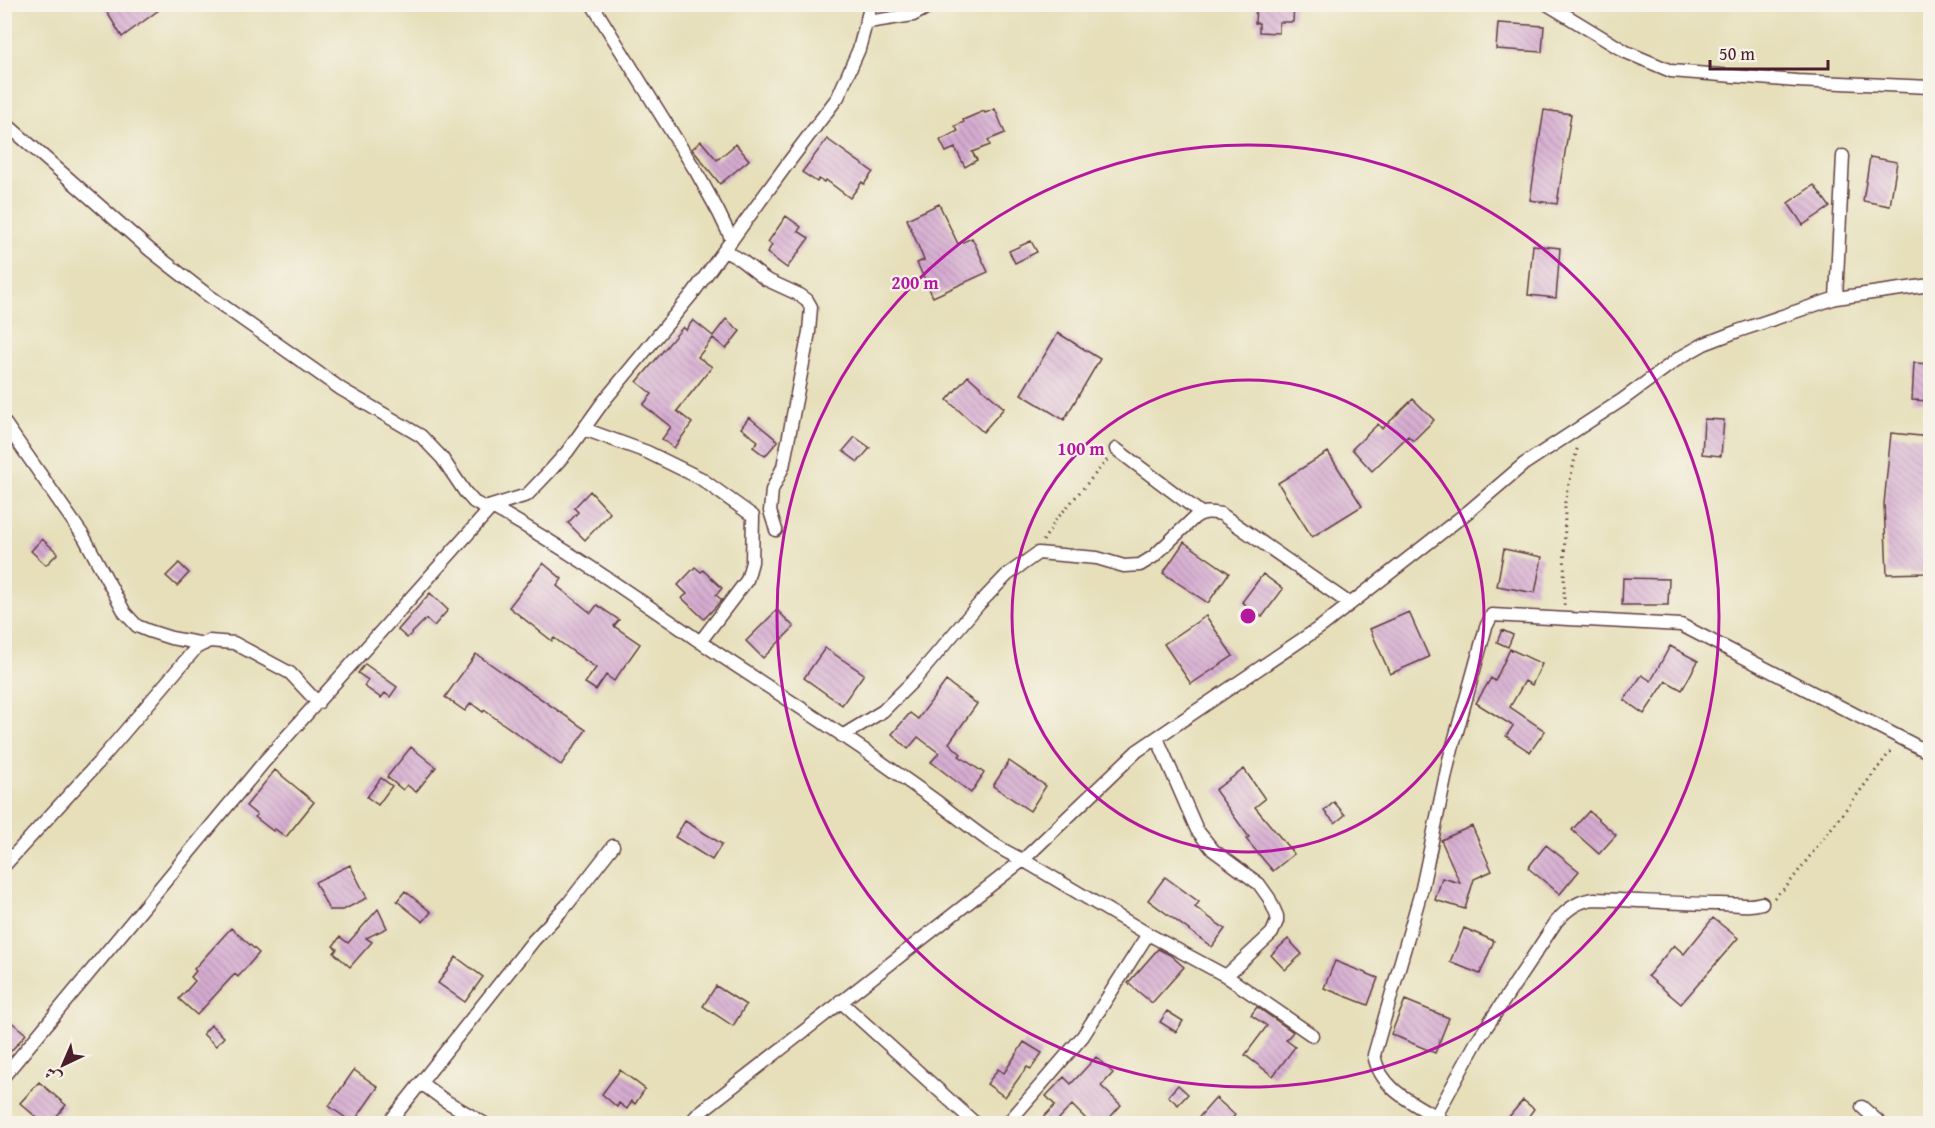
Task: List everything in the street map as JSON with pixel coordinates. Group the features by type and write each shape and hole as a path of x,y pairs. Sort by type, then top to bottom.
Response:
{"street":[{"path":"592,4 697,173 718,211 729,246 741,260 776,285 800,295 811,307 809,332 783,467 772,490 770,511 776,530"},
{"path":"5,124 150,250 205,293 341,389 421,436 442,458 465,492 474,502 485,508 526,495 549,472 729,246 838,97 859,49 871,4"},
{"path":"868,22 913,15 934,4"},
{"path":"1547,4 1626,52 1671,71 1797,81 1930,87"},
{"path":"1836,298 1843,156"},
{"path":"689,1124 699,1113 840,1001 1023,860 1137,751 1293,646 1469,511 1524,464 1679,358 1704,344 1836,298 1930,285"},
{"path":"4,422 84,537 125,613 138,626 150,631 171,638 204,644"},
{"path":"584,429 647,452 700,478 753,516 752,562 747,580 700,642"},
{"path":"1116,449 1201,513 1221,514 1350,604"},
{"path":"492,507 536,531 842,736 939,803 980,837 1148,934 1226,976 1312,1035"},
{"path":"4,1076 264,762 492,507"},
{"path":"842,736 883,711 916,678 1006,575 1038,553 1097,558 1124,566 1140,565 1153,557 1201,513"},
{"path":"1448,1124 1387,1084 1380,1075 1374,1055 1422,888 1449,760 1491,616 1681,625 1930,753"},
{"path":"4,866 98,763 196,648 209,641 234,643 290,673 318,703"},
{"path":"1157,738 1197,830 1213,850 1259,884 1269,898 1277,916 1272,933 1226,976"},
{"path":"388,1124 534,940 567,905 613,846"},
{"path":"1436,1116 1477,1041 1556,922 1569,908 1595,899 1692,905 1718,903 1748,907 1762,903"},
{"path":"1007,1124 1083,1036 1148,934"},
{"path":"840,1001 976,1124"},
{"path":"421,1083 444,1100 485,1124"},
{"path":"1862,1107 1881,1124"}],"path":[{"path":"1564,618 1565,502 1582,426"},
{"path":"1038,553 1044,537 1056,520 1116,449"},
{"path":"1762,903 1770,901 1787,886 1901,738"}],"building":[{"path":"102,4 167,4 122,37"},
{"path":"1256,4 1294,5 1293,22 1279,22 1279,33 1259,32 1259,23 1255,23"},
{"path":"1498,23 1544,26 1542,52 1496,49"},
{"path":"995,109 1005,133 988,140 990,145 972,152 977,160 965,167 955,148 946,152 940,140 958,131 955,126 964,122 963,120"},
{"path":"1544,110 1571,114 1557,204 1530,200"},
{"path":"827,139 873,172 850,198 826,180 824,182 819,179 817,182 802,172"},
{"path":"701,141 717,160 736,144 749,160 720,184 692,149"},
{"path":"1870,157 1897,162 1890,206 1863,201"},
{"path":"1814,185 1830,207 1803,225 1788,203"},
{"path":"939,204 958,244 972,238 988,272 933,297 917,263 924,260 907,219"},
{"path":"786,216 801,227 798,231 809,238 787,268 767,253 772,245 768,242"},
{"path":"1031,241 1037,252 1015,263 1009,251"},
{"path":"1533,245 1560,248 1556,298 1528,295"},
{"path":"726,319 740,331 726,349 713,338 698,357 712,367 677,411 692,423 674,448 662,439 671,427 643,405 652,394 637,382 683,327 686,330 693,320 713,336"},
{"path":"1058,333 1100,359 1064,420 1021,394"},
{"path":"1914,363 1930,364 1930,401 1912,400"},
{"path":"968,376 1004,408 983,432 947,400"},
{"path":"1413,399 1434,420 1413,441 1408,436 1372,471 1352,449 1378,424 1382,429"},
{"path":"749,417 778,441 765,456 753,447 758,441 741,428"},
{"path":"1704,419 1724,420 1721,456 1702,454"},
{"path":"1891,433 1930,437 1930,496 1923,496 1927,573 1887,574 1884,504"},
{"path":"855,437 870,448 858,462 843,451"},
{"path":"1328,452 1362,506 1312,537 1278,483"},
{"path":"590,491 610,513 585,540 568,523 578,512 574,508"},
{"path":"42,539 58,553 46,565 31,551"},
{"path":"1184,542 1229,573 1208,603 1163,573"},
{"path":"1504,549 1542,557 1535,593 1497,586"},
{"path":"179,563 189,573 177,586 166,576"},
{"path":"543,563 562,579 557,586 591,613 597,605 619,620 614,626 640,644 614,681 606,675 596,690 585,683 596,668 554,638 552,641 509,607"},
{"path":"695,567 701,572 703,570 722,588 716,595 722,600 704,619 682,598 687,594 678,585"},
{"path":"1263,574 1283,589 1262,617 1242,602"},
{"path":"1623,578 1669,579 1668,605 1622,605"},
{"path":"430,593 448,610 434,626 426,619 407,638 398,630"},
{"path":"777,610 794,627 763,658 746,641"},
{"path":"1409,612 1429,657 1390,674 1370,629"},
{"path":"1206,616 1233,656 1191,684 1164,644"},
{"path":"1502,630 1513,635 1508,647 1497,642"},
{"path":"1670,646 1698,661 1682,690 1666,681 1644,714 1624,700 1642,675 1651,681"},
{"path":"825,648 864,674 842,705 804,678"},
{"path":"1510,649 1542,664 1532,685 1525,681 1510,707 1545,731 1530,752 1506,736 1513,726 1476,703 1491,678 1495,681"},
{"path":"476,654 586,730 561,765 484,710 483,712 471,703 465,711 445,697"},
{"path":"365,664 397,687 390,697 385,693 381,698 364,686 368,680 358,673"},
{"path":"946,681 977,704 949,743 961,754 959,756 984,773 971,793 931,762 939,753 918,737 908,749 892,734 910,713 918,719"},
{"path":"411,747 436,767 416,792 407,785 403,790 387,777"},
{"path":"1009,761 1046,786 1030,811 993,786"},
{"path":"1244,769 1265,799 1255,807 1294,854 1273,871 1246,839 1249,837 1215,790"},
{"path":"275,770 314,802 286,837 275,829 273,831 255,817 257,815 246,806"},
{"path":"381,778 392,786 378,805 367,797"},
{"path":"1334,802 1345,815 1335,823 1324,811"},
{"path":"1589,811 1616,835 1599,854 1572,830"},
{"path":"685,821 722,844 712,860 675,837"},
{"path":"1472,826 1492,871 1474,879 1465,909 1435,900 1442,878 1460,883 1441,840"},
{"path":"1546,845 1579,871 1560,894 1528,868"},
{"path":"350,865 367,898 343,910 329,910 315,882"},
{"path":"1165,877 1199,902 1195,907 1225,929 1212,947 1148,900"},
{"path":"405,891 431,912 423,922 397,901"},
{"path":"378,909 387,928 366,938 372,942 350,967 334,953 337,949 333,946 340,937 348,943"},
{"path":"1713,918 1738,938 1681,1004 1648,976 1674,945 1684,954"},
{"path":"231,928 259,953 238,977 235,974 230,979 197,1015 179,999 195,981 191,977 196,971 194,969"},
{"path":"1464,928 1494,941 1480,974 1450,962"},
{"path":"1288,939 1302,954 1285,970 1271,955"},
{"path":"1158,949 1170,955 1184,967 1152,1003 1128,983"},
{"path":"456,957 483,977 465,1002 438,983"},
{"path":"1335,961 1378,978 1368,1005 1324,988"},
{"path":"716,986 746,1005 733,1026 703,1006"},
{"path":"1405,1000 1449,1018 1435,1053 1391,1034"},
{"path":"1257,1007 1293,1032 1286,1040 1295,1047 1273,1076 1245,1055 1267,1026 1251,1015"},
{"path":"1167,1011 1183,1021 1176,1032 1160,1022"},
{"path":"4,1016 26,1034 4,1059"},
{"path":"211,1025 224,1037 216,1046 203,1034"},
{"path":"1024,1042 1042,1053 1031,1069 1027,1067 1005,1097 987,1084 998,1069 1004,1073"},
{"path":"1096,1057 1113,1073 1101,1086 1121,1105 1104,1124 1091,1124 1072,1105 1054,1124 1037,1124 1055,1105 1046,1096 1064,1077 1071,1084"},
{"path":"354,1070 378,1087 353,1123 329,1106"},
{"path":"620,1070 645,1089 635,1104 632,1101 627,1109 619,1103 617,1107 602,1094"},
{"path":"39,1082 66,1105 50,1124 44,1124 20,1103"},
{"path":"1178,1085 1188,1094 1178,1105 1168,1096"},
{"path":"1216,1098 1235,1115 1228,1124 1193,1124"},
{"path":"1523,1100 1534,1109 1523,1124 1515,1124 1508,1118"}]}
